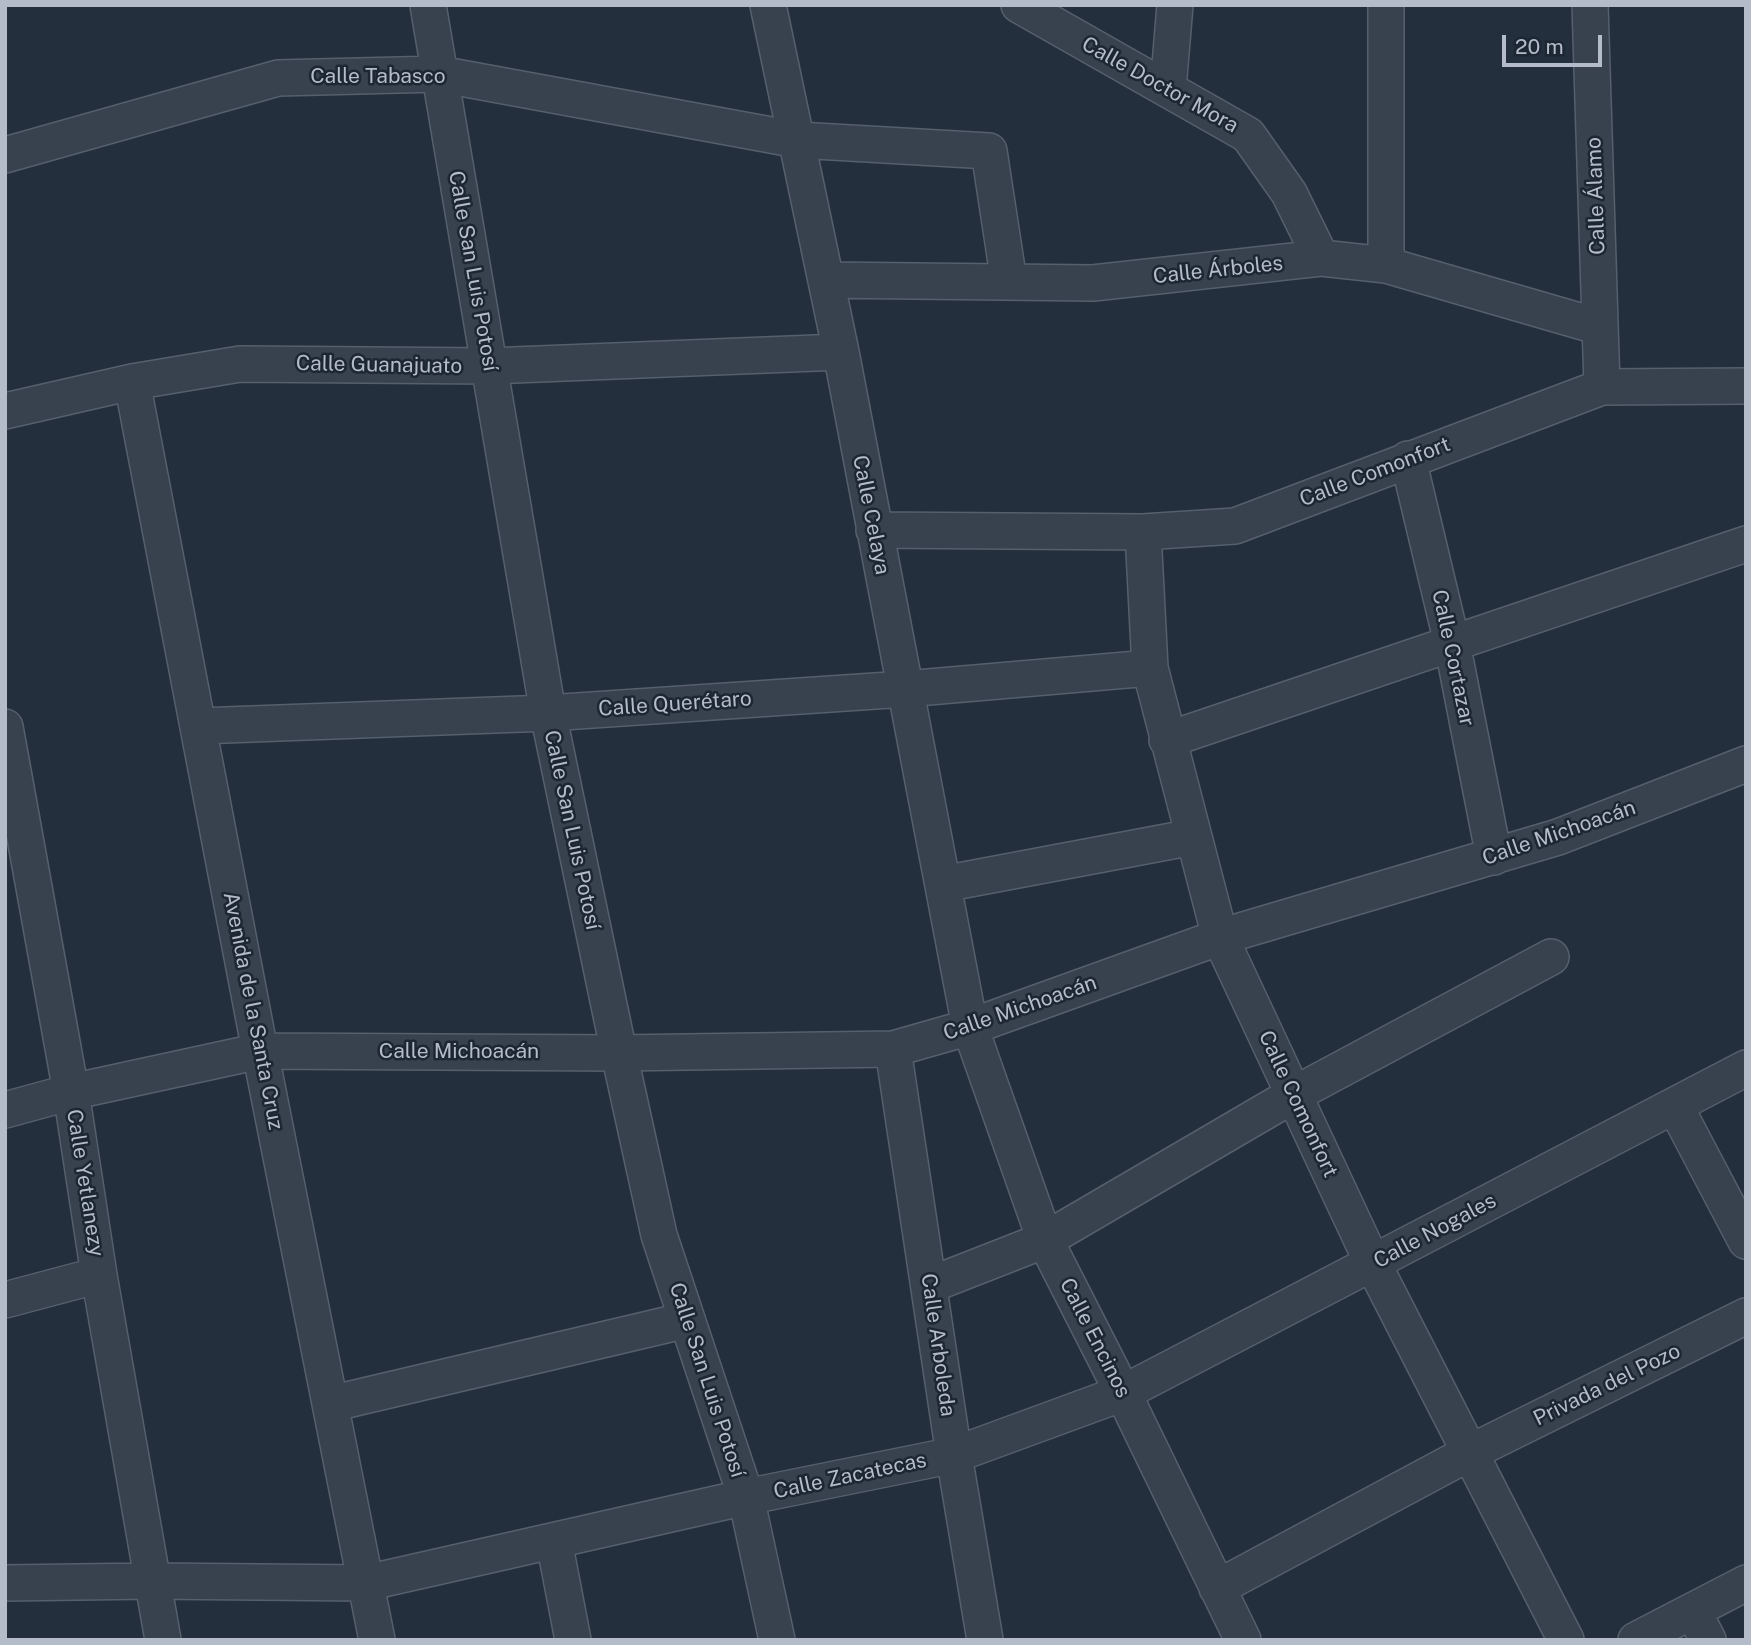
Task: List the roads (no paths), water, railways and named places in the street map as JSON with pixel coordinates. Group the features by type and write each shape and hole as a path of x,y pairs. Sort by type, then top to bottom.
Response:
{"street":[{"name":"Calle San Luis Potosí","path":"428,5 548,713 619,1053 659,1235 746,1497 777,1640"},
{"name":"Calle Celaya","path":"768,5 841,352 970,1027"},
{"name":"Calle Doctor Mora","path":"1019,5 1248,135 1289,193 1321,258"},
{"path":"1168,89 1175,5"},
{"path":"1386,5 1386,265"},
{"name":"Calle Álamo","path":"1590,5 1602,387"},
{"name":"Calle Tabasco","path":"5,155 278,78 439,74 797,140 989,151 1009,282"},
{"name":"Calle Árboles","path":"826,280 1093,283 1321,258 1386,265 1600,327"},
{"name":"Calle Guanajuato","path":"5,411 132,382 240,364 489,366 841,352"},
{"name":"Avenida de la Santa Cruz","path":"132,382 260,1051 377,1640"},
{"path":"1602,387 1746,386"},
{"name":"Calle Comonfort","path":"874,530 1143,532 1235,526 1602,387"},
{"name":"Calle Cortazar","path":"1408,459 1452,643 1494,857"},
{"name":"Calle Comonfort","path":"1143,532 1150,668 1220,937 1373,1264 1566,1640"},
{"path":"1167,740 1746,544"},
{"name":"Calle Querétaro","path":"199,726 548,713 905,689 1150,668"},
{"name":"Calle Yetlanezy","path":"5,727 71,1092 99,1275 163,1640"},
{"name":"Calle Michoacán","path":"5,1110 71,1092 260,1051 619,1053 894,1049 970,1027 1220,937 1558,837 1746,764"},
{"path":"943,884 1193,837"},
{"path":"930,1285 1045,1240 1293,1095 1551,957"},
{"name":"Calle Encinos","path":"970,1027 1045,1240 1243,1640"},
{"name":"Calle Arboleda","path":"894,1049 954,1455 985,1640"},
{"name":"Calle Nogales","path":"1123,1393 1746,1068"},
{"path":"1675,1106 1746,1241"},
{"path":"5,1300 99,1275"},
{"name":"Privada del Pozo","path":"1217,1588 1469,1453 1746,1316"},
{"path":"330,1404 687,1320"},
{"name":"Calle Zacatecas","path":"5,1583 151,1580 366,1583 746,1497 954,1455 1123,1393"},
{"path":"554,1541 573,1640"},
{"path":"1636,1640 1701,1625 1746,1583"}]}
